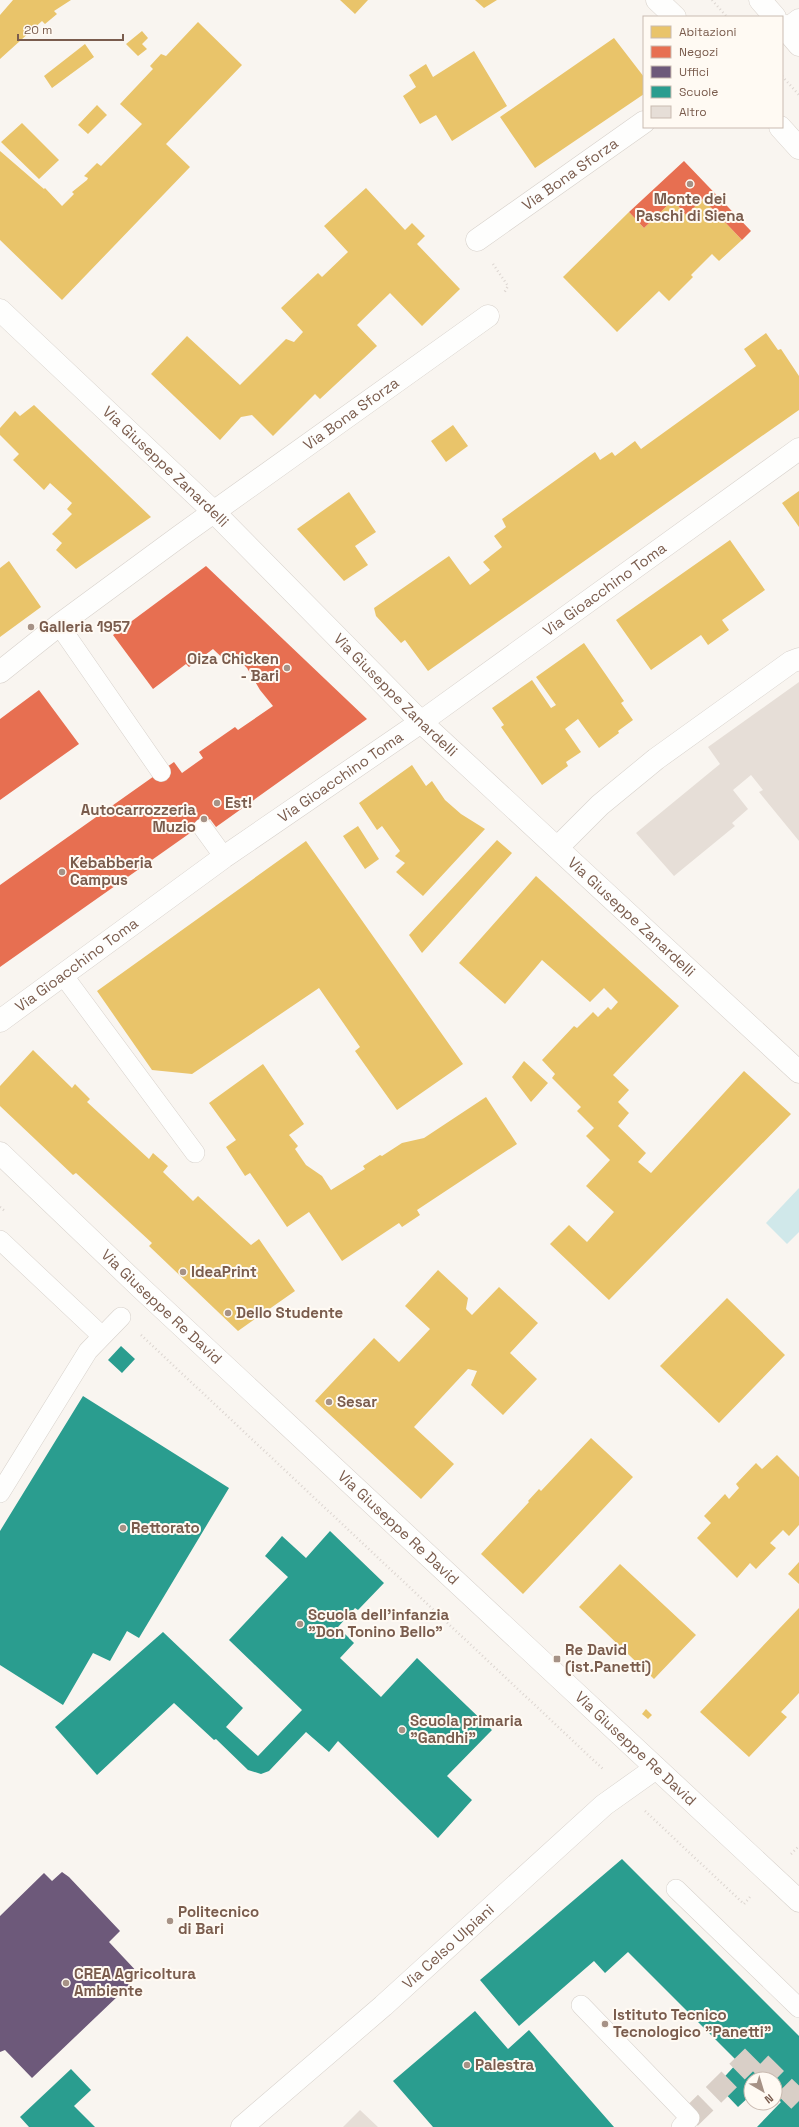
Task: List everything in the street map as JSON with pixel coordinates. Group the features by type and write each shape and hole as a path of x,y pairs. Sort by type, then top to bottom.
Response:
{"street":[{"path":"657,0 674,16"},
{"path":"760,0 777,16"},
{"name":"Via Bona Sforza","path":"477,240 643,123"},
{"path":"781,128 799,148"},
{"name":"Via Giuseppe Zanardelli","path":"0,310 214,512 422,722 799,1072"},
{"name":"Via Bona Sforza","path":"0,672 39,643 59,625 488,316"},
{"name":"Via Gioacchino Toma","path":"0,1021 224,857 422,722 799,449"},
{"path":"558,847 600,804 656,759 791,662 799,659"},
{"name":"Via Giuseppe Re David","path":"0,1153 141,1288 656,1768 796,1892"},
{"name":"Via Celso Ulpiani","path":"242,2127 388,2000 604,1805 656,1768"}],"lane":[{"path":"59,625 161,772"},
{"path":"203,828 224,857"},
{"path":"63,975 195,1153"},
{"path":"0,1240 102,1336"},
{"path":"0,1493 88,1350 121,1316"},
{"path":"676,1889 799,2008"},
{"path":"581,2005 690,2124"}],"path":[{"path":"712,0 726,16"},
{"path":"783,77 799,95"},
{"path":"477,240 508,286 488,316"},
{"path":"0,1207 11,1217"},
{"path":"121,1316 605,1770 600,1775"},
{"path":"641,1807 744,1904"}],"water":[{"path":"799,1188 799,1232 787,1244 766,1223"}],"building: Abitazioni":[{"path":"13,0 71,0 54,11 57,14 45,24 42,21 0,59 0,15"},
{"path":"340,0 368,0 355,14"},
{"path":"475,0 497,0 484,8"},
{"path":"198,22 242,65 166,144 190,167 62,300 0,240 0,151 44,189 45,188 62,206 74,194 72,192 87,180 88,178 84,176 97,163 101,166 142,124 120,104 153,69 150,66 161,54 166,56"},
{"path":"142,31 148,38 142,44 147,49 138,56 126,44"},
{"path":"614,38 643,76 643,95 535,168 500,117"},
{"path":"85,44 94,57 52,88 44,76"},
{"path":"474,51 507,106 452,141 436,115 420,124 403,96 416,87 409,75 426,64 433,77"},
{"path":"97,105 107,115 88,134 78,125"},
{"path":"22,123 59,160 39,179 1,142"},
{"path":"366,188 405,230 412,223 425,236 417,244 460,289 422,326 390,293 357,325 377,346 320,399 315,394 273,436 252,415 241,417 220,440 151,374 187,336 240,385 286,339 294,342 303,332 281,308 318,273 322,277 348,252 324,226"},
{"path":"703,199 742,240 719,261 712,254 691,275 693,277 669,301 659,291 617,332 563,277 629,212 644,228 673,200 686,215"},
{"path":"766,333 778,350 781,349 799,376 799,410 428,671 405,640 401,643 376,616 374,608 449,556 470,585 490,570 483,562 502,547 494,536 506,527 502,519 595,452 600,460 612,452 615,456 635,441 641,449 756,366 744,349"},
{"path":"34,405 151,517 76,569 56,550 62,543 52,534 72,514 67,509 72,503 50,483 44,490 13,460 19,454 0,435 0,428 15,411 20,416"},
{"path":"453,425 468,446 446,462 431,441"},
{"path":"799,491 799,527 782,503"},
{"path":"349,492 376,532 355,546 368,565 344,581 297,529"},
{"path":"730,540 765,590 722,620 729,630 708,645 701,635 651,670 616,620"},
{"path":"9,561 41,607 0,637 0,568"},
{"path":"584,643 624,701 621,703 633,720 599,748 578,719 565,729 581,752 566,762 568,766 542,785 501,727 504,725 492,708 532,680 551,708 556,705 536,677"},
{"path":"412,765 426,786 432,781 445,800 461,814 485,829 423,896 396,872 405,863 395,856 400,851 382,826 377,830 359,803"},
{"path":"358,826 379,859 365,869 343,836"},
{"path":"497,840 512,853 422,953 409,935"},
{"path":"306,841 463,1064 397,1110 355,1051 360,1047 319,988 192,1074 152,1070 97,991"},
{"path":"536,876 679,1006 613,1075 629,1090 618,1102 629,1113 618,1126 646,1153 638,1162 651,1173 744,1071 791,1114 609,1300 550,1244 569,1225 587,1242 614,1212 586,1186 610,1160 586,1136 594,1128 577,1111 581,1107 552,1078 555,1074 542,1060 574,1026 577,1028 593,1012 598,1017 608,1007 611,1010 618,1002 604,988 590,1002 542,960 505,1004 459,963"},
{"path":"33,1050 72,1088 75,1084 90,1099 87,1102 149,1159 153,1153 168,1166 163,1172 193,1201 198,1196 251,1245 259,1239 295,1291 238,1331 149,1246 152,1243 76,1173 73,1175 0,1106 0,1086"},
{"path":"524,1061 548,1083 531,1102 512,1077"},
{"path":"263,1064 304,1124 289,1135 298,1146 295,1149 306,1165 322,1176 331,1190 365,1169 363,1166 380,1155 382,1156 402,1143 424,1138 486,1097 517,1144 417,1210 420,1215 402,1227 399,1223 342,1261 309,1212 287,1227 250,1173 245,1176 226,1147 236,1140 209,1103"},
{"path":"438,1270 468,1298 466,1309 472,1315 499,1287 538,1323 510,1353 537,1379 503,1415 471,1385 477,1371 468,1369 414,1427 454,1464 421,1499 315,1401 374,1338 399,1362 430,1329 405,1306"},
{"path":"727,1298 785,1355 719,1423 660,1366"},
{"path":"591,1438 633,1477 523,1594 481,1554 539,1489 541,1491"},
{"path":"777,1455 799,1477 799,1525 789,1536 783,1530 770,1543 776,1548 756,1569 750,1563 737,1578 697,1538 711,1523 704,1516 725,1494 729,1499 739,1488 736,1484 756,1463 762,1469"},
{"path":"799,1562 799,1584 788,1574"},
{"path":"620,1564 696,1635 654,1679 579,1607"},
{"path":"799,1608 799,1693 781,1712 787,1717 749,1757 700,1712"},
{"path":"646,1709 652,1715 648,1719 642,1714"}],"building: Negozi":[{"path":"684,161 751,231 742,240 703,199 686,215 673,200 644,228 629,212"},
{"path":"206,566 367,719 216,827 210,819 0,967 0,885 174,762 182,773 203,758 199,752 235,727 238,730 273,706 260,690 247,668 237,658 230,665 213,649 189,667 186,664 153,689 113,635"},
{"path":"39,690 79,744 0,800 0,719"}],"building: Uffici":[{"name":"CREA Agricoltura Ambiente","path":"62,1872 69,1877 120,1931 109,1942 140,1975 32,2078 5,2050 0,2052 0,1916 44,1873 52,1881"}],"building: Scuole":[{"path":"121,1346 135,1359 122,1373 108,1360"},
{"name":"Rettorato","path":"83,1396 229,1488 139,1638 127,1631 110,1661 93,1653 63,1705 0,1665 0,1531"},
{"path":"330,1531 384,1583 358,1610 355,1608 338,1627 354,1643 340,1658 381,1697 417,1658 492,1730 447,1776 472,1800 438,1838 338,1741 329,1752 306,1732 269,1771 261,1774 248,1770 216,1739 214,1740 174,1703 97,1775 55,1727 163,1632 243,1708 226,1727 258,1756 302,1710 229,1640 288,1577 265,1556 282,1536 306,1558"},
{"path":"622,1859 799,2036 799,2127 757,2127 772,2111 783,2111 783,2071 743,2071 743,2102 738,2107 717,2085 738,2062 628,1952 605,1973 594,1961 519,2026 480,1980"},
{"name":"Palestra","path":"475,2011 508,2049 529,2030 614,2127 433,2127 393,2081"},
{"path":"71,2069 91,2090 74,2106 95,2127 29,2127 20,2117"}],"building: Altro":[{"path":"799,682 799,841 759,792 763,790 751,775 733,790 748,809 732,823 735,826 674,876 636,833 720,764 708,747"},
{"path":"360,2110 378,2127 343,2127"}],"tunnel":[{"path":"690,2118 753,2056 799,2101"}],"place":[{"name":"Monte dei Paschi di Siena","path":"690,184"},
{"name":"Galleria 1957","path":"31,627"},
{"name":"Oiza Chicken - Bari","path":"287,668"},
{"name":"Est!","path":"217,803"},
{"name":"Autocarrozzeria Muzio","path":"204,819"},
{"name":"Kebabberia Campus","path":"62,872"},
{"name":"IdeaPrint","path":"183,1272"},
{"name":"Dello Studente","path":"228,1313"},
{"name":"Sesar","path":"329,1402"},
{"name":"Rettorato","path":"123,1528"},
{"name":"Scuola dell'infanzia \"Don Tonino Bello\"","path":"300,1624"},
{"name":"Re David (ist.Panetti)","path":"557,1659"},
{"name":"Scuola primaria \"Gandhi\"","path":"402,1730"},
{"name":"Politecnico di Bari","path":"170,1921"},
{"name":"CREA Agricoltura Ambiente","path":"66,1983"},
{"name":"Istituto Tecnico Tecnologico \"Panetti\"","path":"605,2024"},
{"name":"Palestra","path":"467,2065"}]}
